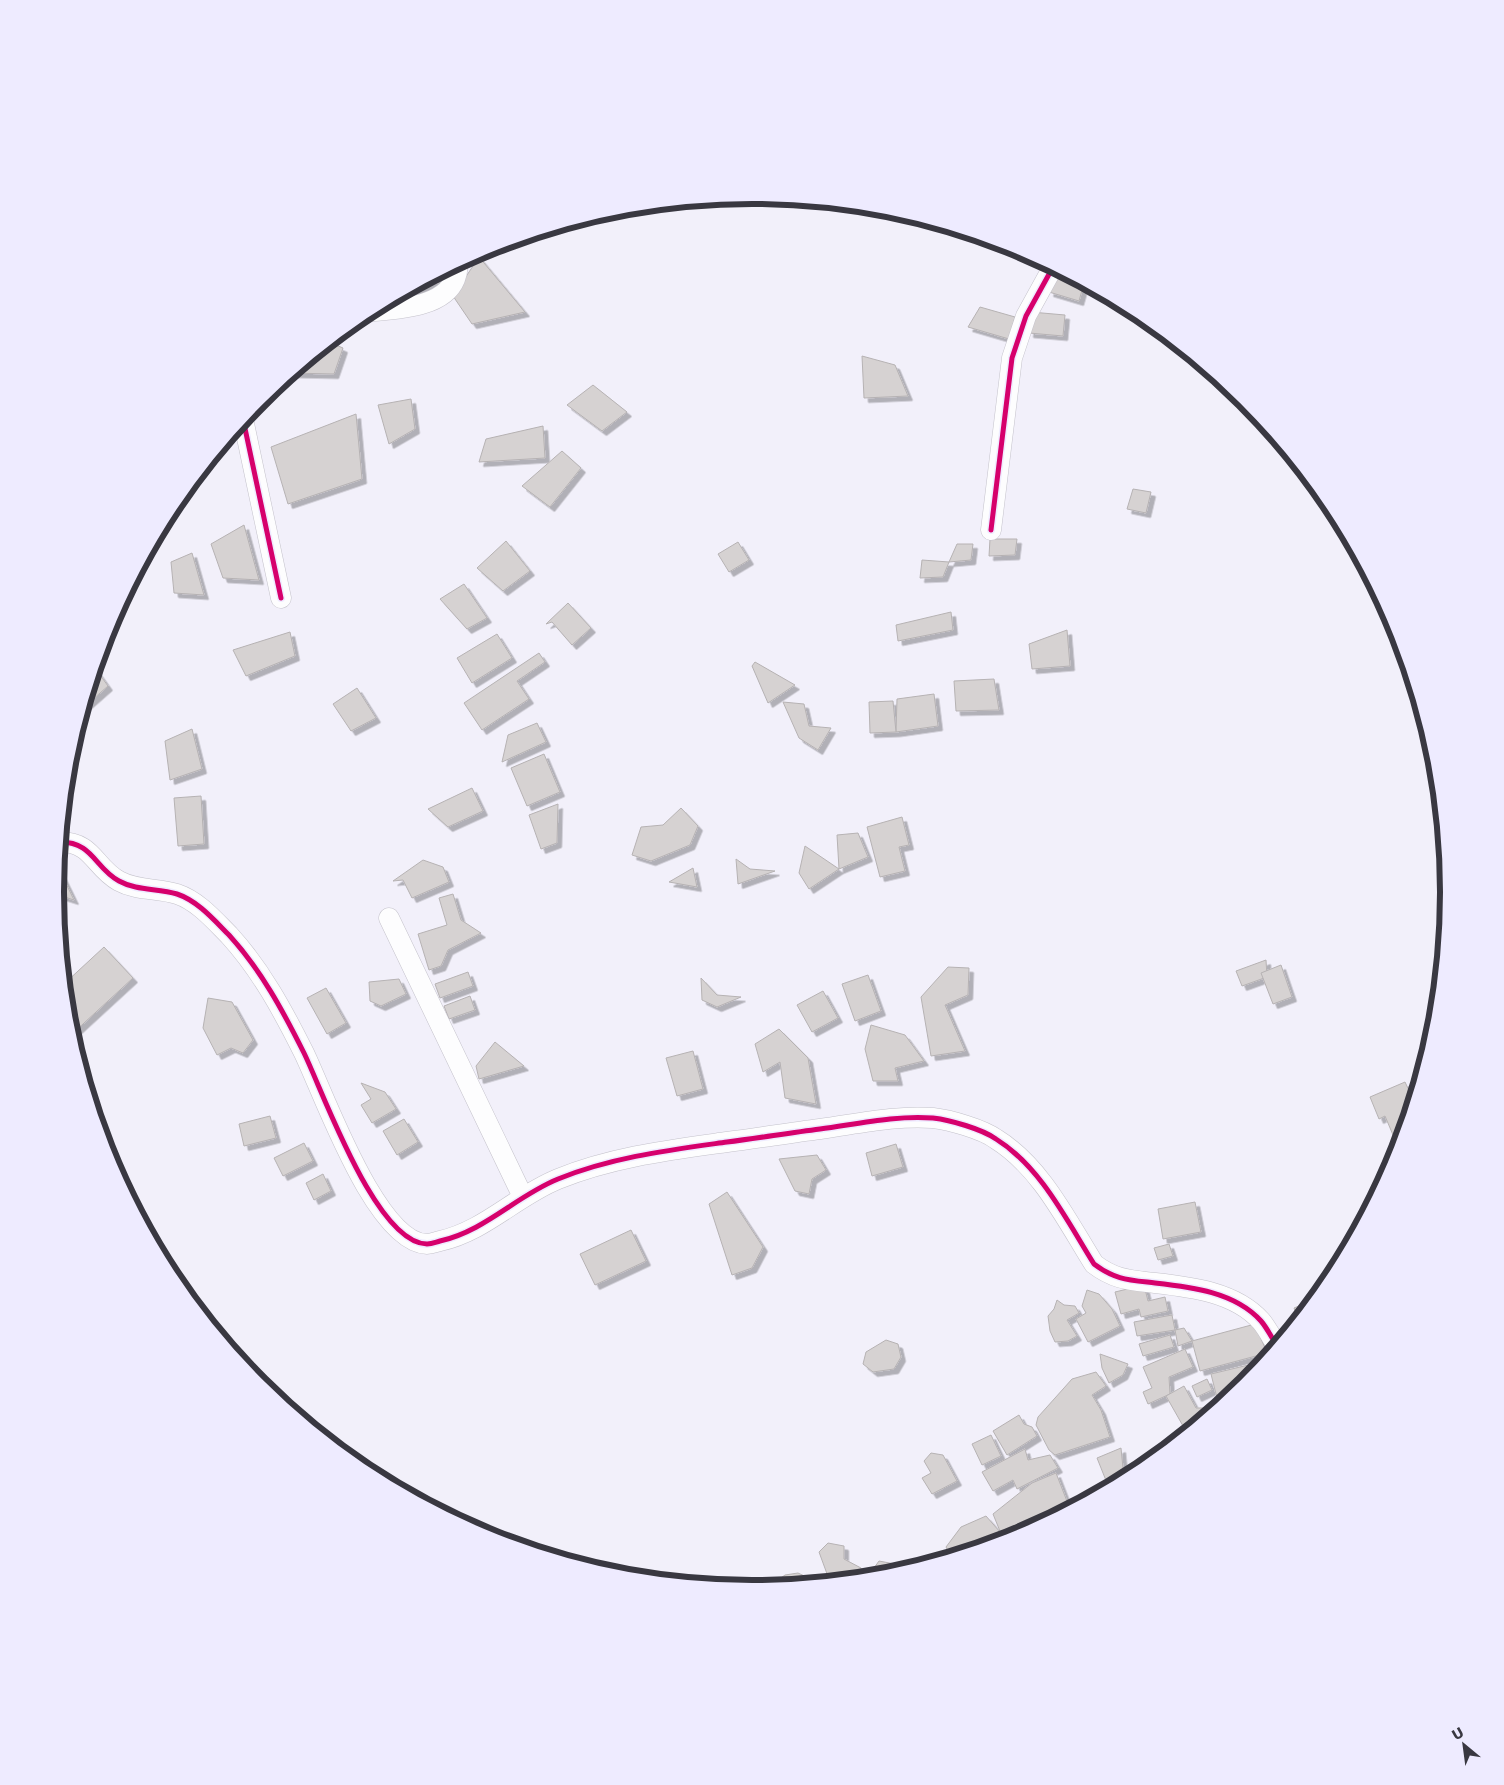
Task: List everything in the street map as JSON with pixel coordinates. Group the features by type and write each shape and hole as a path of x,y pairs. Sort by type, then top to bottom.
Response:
{"street":[{"path":"387,309 432,301 451,287 457,271"},
{"path":"990,530 1012,358 1026,316 1050,272"},
{"path":"245,428 281,598"},
{"path":"66,842 73,842 83,848 107,873 122,883 137,888 176,893 188,899 202,909 241,948 267,983 290,1025 341,1137 363,1180 384,1214 410,1238 426,1244 448,1240 474,1230 524,1197 558,1179 640,1155 870,1122 904,1118 936,1118 995,1137 1019,1156 1052,1196 1094,1264 1104,1271 1118,1278 1132,1281 1173,1286 1218,1295 1249,1310 1259,1319 1273,1341"},
{"path":"389,918 524,1197"}],"building":[{"path":"482,260 525,312 472,324 453,296 475,263"},
{"path":"1055,274 1082,289 1079,301 1049,292"},
{"path":"447,276 447,280 428,286"},
{"path":"980,307 1015,317 1009,339 968,327"},
{"path":"1031,312 1065,315 1063,336 1029,333"},
{"path":"335,345 343,348 334,374 300,373"},
{"path":"862,356 895,365 908,396 864,398"},
{"path":"593,385 627,412 602,431 567,405"},
{"path":"411,399 415,429 389,444 378,405"},
{"path":"356,414 362,479 288,504 271,447"},
{"path":"543,426 545,458 479,462 486,439"},
{"path":"562,451 581,468 550,507 522,486"},
{"path":"1133,489 1151,492 1146,513 1127,509"},
{"path":"244,525 259,580 223,578 211,544"},
{"path":"990,539 1017,539 1015,555 989,556"},
{"path":"506,541 530,571 503,591 477,568"},
{"path":"738,542 749,560 729,572 718,554"},
{"path":"957,544 973,544 971,560 949,562"},
{"path":"192,553 204,595 174,593 171,562"},
{"path":"922,560 949,562 943,577 920,578"},
{"path":"464,584 487,618 467,629 440,599"},
{"path":"568,603 591,628 572,645 552,622 546,624"},
{"path":"951,612 953,630 898,641 896,625"},
{"path":"1067,630 1070,666 1032,669 1029,644"},
{"path":"290,632 295,656 246,676 233,650"},
{"path":"497,634 512,658 472,683 457,658"},
{"path":"539,653 545,662 517,681 529,699 482,730 464,703"},
{"path":"755,662 795,685 768,703 752,666"},
{"path":"99,674 108,686 91,701"},
{"path":"994,679 999,710 956,711 954,681"},
{"path":"357,688 376,718 351,731 333,704"},
{"path":"934,694 938,726 896,732 897,699"},
{"path":"893,701 896,732 870,733 869,702"},
{"path":"783,702 804,704 809,726 831,728 818,750 799,738"},
{"path":"537,723 546,742 502,762 508,735"},
{"path":"192,729 202,769 170,780 165,741"},
{"path":"544,754 560,792 527,806 511,768"},
{"path":"472,788 483,811 448,827 428,809"},
{"path":"201,796 204,844 178,846 174,798"},
{"path":"558,804 557,843 541,849 529,815"},
{"path":"681,808 698,826 690,845 651,861 632,855 641,827 663,825"},
{"path":"902,817 909,845 899,847 905,871 880,877 867,827"},
{"path":"858,833 868,857 839,869 837,835"},
{"path":"805,846 839,869 809,889 799,873"},
{"path":"736,859 750,869 775,871 738,884"},
{"path":"423,860 443,867 449,882 412,898 403,880 393,881"},
{"path":"693,868 697,887 669,882"},
{"path":"64,880 74,900 64,897"},
{"path":"453,894 461,920 481,933 448,950 441,966 429,970 418,934 447,925 439,898"},
{"path":"104,947 133,978 77,1029 70,979"},
{"path":"1266,960 1267,977 1242,986 1236,971"},
{"path":"1281,965 1292,997 1273,1004 1261,973"},
{"path":"948,967 969,968 968,995 945,1005 965,1051 931,1056 921,997"},
{"path":"468,972 473,986 440,998 435,984"},
{"path":"868,975 881,1011 855,1021 842,984"},
{"path":"701,978 717,995 741,997 717,1007 702,1000"},
{"path":"399,979 406,994 381,1006 370,1001 369,982"},
{"path":"326,988 346,1023 327,1034 307,998"},
{"path":"823,991 838,1018 812,1032 797,1005"},
{"path":"470,996 475,1010 449,1019 444,1006"},
{"path":"208,998 232,1002 253,1040 243,1053 231,1048 217,1055 203,1028"},
{"path":"871,1025 905,1035 924,1061 895,1068 898,1081 873,1081 865,1049"},
{"path":"779,1029 808,1058 816,1104 785,1098 780,1062 763,1072 755,1044"},
{"path":"495,1042 524,1066 479,1079 476,1066"},
{"path":"693,1051 703,1089 677,1096 666,1058"},
{"path":"1405,1082 1410,1093 1397,1134 1393,1135 1385,1116 1379,1119 1370,1097"},
{"path":"361,1083 385,1092 396,1109 372,1123 361,1105 371,1099"},
{"path":"270,1116 276,1138 244,1146 239,1124"},
{"path":"404,1119 418,1142 397,1155 383,1131"},
{"path":"304,1143 313,1161 283,1176 274,1158"},
{"path":"896,1144 903,1167 872,1176 866,1153"},
{"path":"817,1155 826,1170 812,1179 809,1194 795,1191 779,1159"},
{"path":"323,1174 331,1191 314,1200 306,1183"},
{"path":"727,1192 763,1247 752,1268 732,1275 709,1204"},
{"path":"1195,1202 1201,1232 1163,1239 1158,1209"},
{"path":"631,1230 646,1261 595,1285 580,1254"},
{"path":"1169,1244 1173,1256 1158,1260 1154,1248"},
{"path":"1144,1285 1148,1301 1165,1297 1168,1311 1141,1317 1139,1309 1121,1314 1115,1292"},
{"path":"1087,1290 1099,1294 1112,1309 1120,1326 1088,1342 1076,1319 1086,1313 1082,1306"},
{"path":"1057,1300 1064,1305 1075,1306 1079,1313 1067,1320 1077,1336 1068,1341 1055,1342 1050,1331 1048,1316 1054,1309"},
{"path":"1303,1304 1296,1313 1294,1308"},
{"path":"1172,1315 1175,1330 1137,1336 1134,1322"},
{"path":"1255,1324 1266,1350 1261,1355 1200,1371 1192,1341"},
{"path":"1184,1328 1192,1341 1178,1346 1175,1330"},
{"path":"1170,1335 1174,1347 1143,1356 1139,1344"},
{"path":"886,1340 898,1344 901,1357 894,1369 873,1372 863,1364 866,1352"},
{"path":"1185,1349 1193,1367 1169,1377 1170,1394 1148,1404 1143,1392 1152,1388 1143,1367"},
{"path":"1100,1354 1128,1364 1123,1375 1109,1383 1102,1368"},
{"path":"1253,1364 1217,1399 1211,1374"},
{"path":"1096,1372 1106,1386 1092,1395 1101,1410 1110,1437 1055,1455 1049,1450 1036,1425 1038,1417 1072,1379"},
{"path":"1207,1379 1212,1390 1197,1397 1192,1386"},
{"path":"1184,1386 1196,1408 1205,1408 1206,1410 1184,1428 1166,1396"},
{"path":"1019,1415 1024,1424 1032,1427 1037,1436 1007,1455 993,1431"},
{"path":"991,1435 1001,1456 982,1465 972,1444"},
{"path":"1121,1448 1123,1468 1128,1469 1107,1482 1097,1458"},
{"path":"1025,1449 1028,1460 1050,1455 1058,1468 1017,1489 1013,1480 993,1491 982,1472"},
{"path":"931,1453 943,1455 957,1481 932,1494 922,1478 931,1473 924,1461"},
{"path":"1056,1473 1068,1504 1001,1533 993,1514 1032,1483"},
{"path":"986,1516 1000,1532 1000,1534 973,1544 948,1551 946,1547 961,1527"},
{"path":"828,1543 844,1546 844,1559 861,1568 862,1572 828,1576 819,1552"},
{"path":"879,1561 899,1565 874,1570"},
{"path":"798,1573 809,1578 778,1580 785,1575"}],"cycle path":[{"path":"991,530 1012,358 1026,316 1050,272"},
{"path":"245,428 281,598"},
{"path":"66,843 80,846 87,851 104,869 119,881 140,888 170,892 192,901 205,911 241,948 271,991 288,1022 304,1053 338,1131 371,1194 389,1220 408,1237 427,1244 456,1236 472,1229 528,1194 558,1179 578,1171 641,1155 876,1120 933,1118 974,1128 990,1135 1012,1151 1026,1164 1052,1196 1094,1264 1109,1273 1123,1278 1198,1289 1226,1297 1239,1303 1261,1321 1274,1340"}]}
